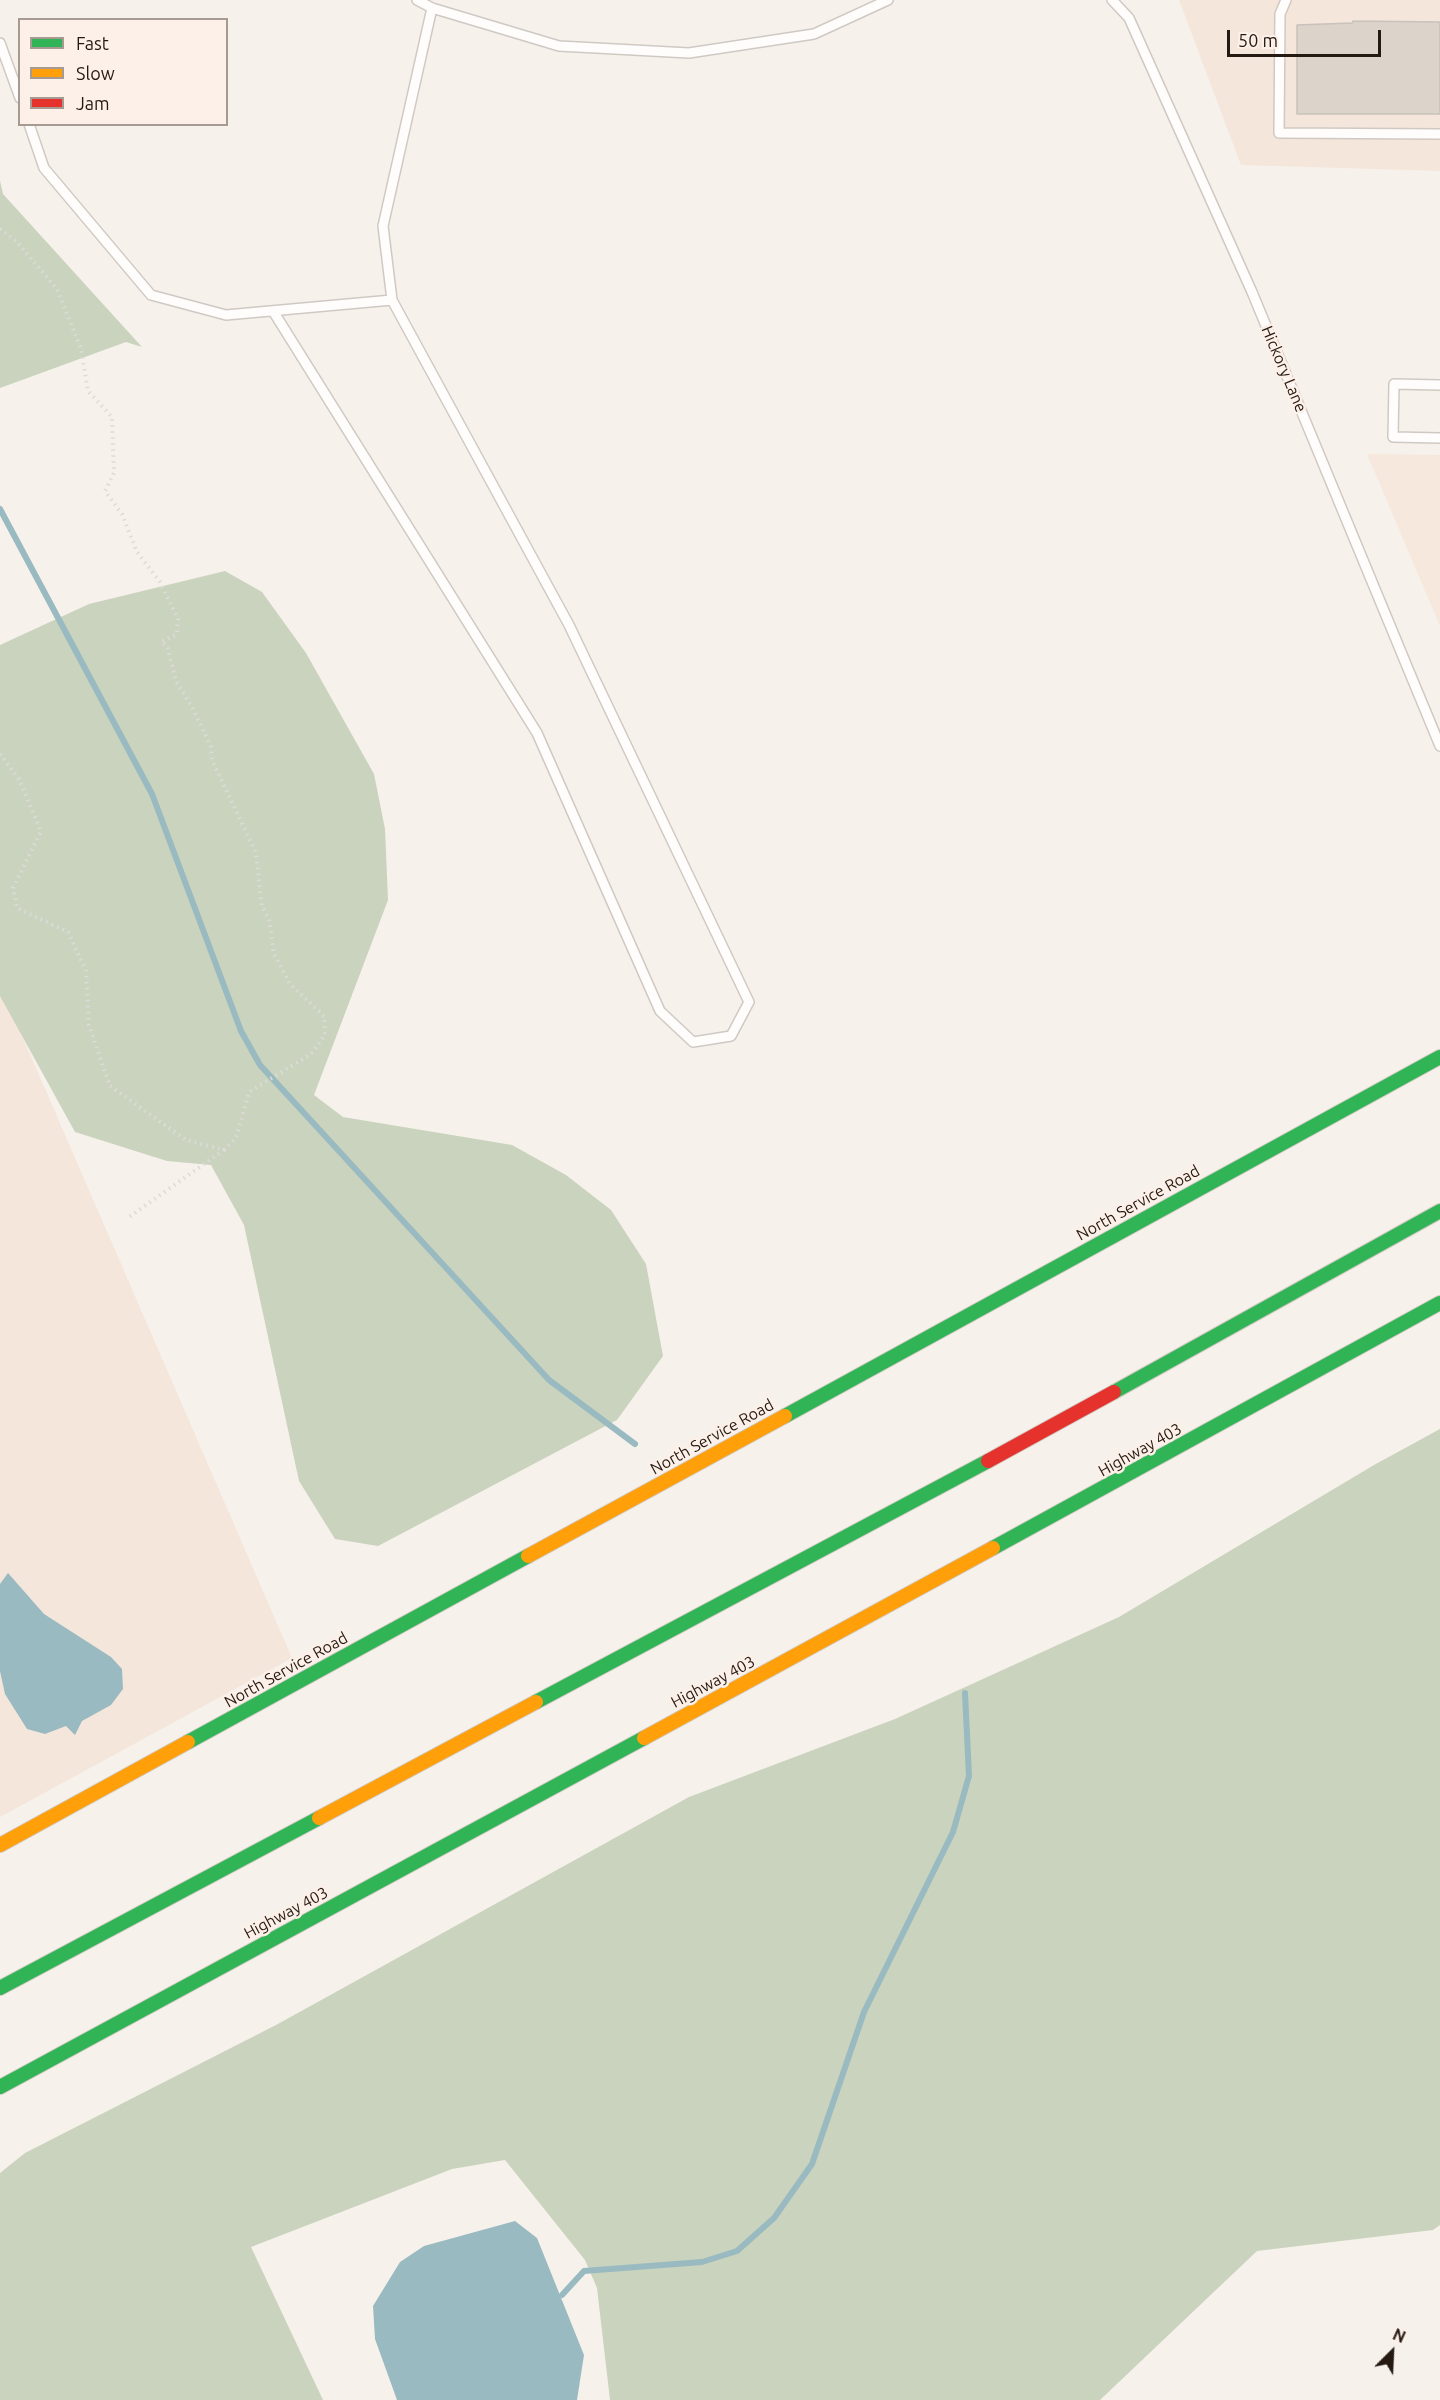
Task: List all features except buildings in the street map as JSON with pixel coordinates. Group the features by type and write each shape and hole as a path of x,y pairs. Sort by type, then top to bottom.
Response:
{"main road":[{"name":"North Service Road","path":"0,1845 1440,1057"},
{"path":"0,1988 1061,1422 1440,1211"},
{"name":"Highway 403","path":"0,2087 1440,1303"}],"lane":[{"path":"417,0 432,8 559,46 688,53 814,34 888,0"},
{"name":"Hickory Lane","path":"1112,0 1129,18 1252,292 1440,746"},
{"path":"1286,0 1280,14 1278,133 1440,134"},
{"path":"273,311 537,733 660,1011 693,1042 731,1036 749,1002 569,625 392,300 383,226 432,8"},
{"path":"0,43 18,92"},
{"path":"30,126 44,168 151,295 226,315 392,300"},
{"path":"1440,385 1394,384 1394,437 1440,438"}],"path":[{"path":"0,228 16,242 57,289 81,349 88,391 112,417 114,473 105,491 122,514 137,552 160,582 178,619 177,634 161,642 167,646 176,681 192,707 211,747 212,760 256,853 262,907 268,919 274,954 290,984 324,1016 325,1035 311,1054 268,1083 249,1092 236,1138 224,1150 129,1217"},
{"path":"0,754 19,779 41,831 13,888 17,908 68,932 86,971 89,1025 110,1086 186,1140 224,1150"}],"shaded area":[{"path":"1179,0 1440,0 1440,171 1241,165"},
{"path":"1367,454 1440,455 1440,626"},
{"path":"0,985 292,1658 0,1817"}],"green space":[{"path":"0,181 3,194 142,347 126,342 0,388"},
{"path":"225,571 262,592 306,653 374,774 385,829 388,900 314,1095 343,1117 512,1145 566,1175 611,1210 646,1264 663,1356 617,1420 378,1546 335,1539 299,1481 244,1225 211,1165 167,1161 75,1132 0,996 0,645 89,604"},
{"path":"1440,1429 1440,2225 1433,2230 1257,2251 1100,2400 610,2400 597,2288 585,2260 505,2160 452,2169 251,2247 323,2400 0,2400 0,2173 25,2153 276,2025 689,1797 895,1719 1119,1617 1374,1465"}],"water":[{"path":"8,1573 44,1614 111,1657 122,1669 123,1689 111,1705 82,1721 75,1735 66,1726 45,1734 27,1729 5,1694 0,1671 0,1584"},
{"path":"515,2221 537,2238 584,2355 577,2400 397,2400 375,2339 373,2306 400,2262 424,2246"}],"waterway":[{"path":"0,509 152,794 241,1031 260,1065 549,1380 635,1444"},
{"path":"562,2295 584,2271 702,2262 737,2251 774,2218 812,2164 864,2012 953,1832 969,1776 965,1693"}],"traffic: fast":[{"path":"785,1416 1440,1057"},
{"path":"1114,1392 1440,1211"},
{"path":"993,1548 1440,1303"},
{"path":"536,1702 988,1461"},
{"path":"188,1742 528,1556"},
{"path":"0,2087 644,1738"},
{"path":"0,1988 319,1818"}],"traffic: slow":[{"path":"528,1556 785,1416"},
{"path":"644,1738 993,1548"},
{"path":"319,1818 536,1702"},
{"path":"0,1845 188,1742"}],"traffic: jam":[{"path":"988,1461 1114,1392"}]}
